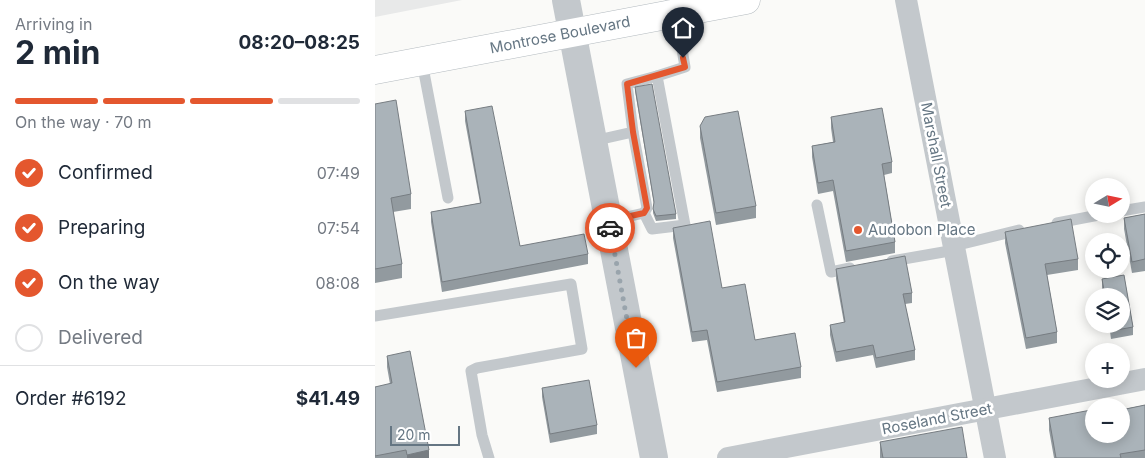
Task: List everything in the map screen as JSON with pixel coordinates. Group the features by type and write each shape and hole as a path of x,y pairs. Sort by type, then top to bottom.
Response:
{"main road":[{"name":"Montrose Boulevard","path":"375,70 572,32 673,7 733,1"}],"street":[{"path":"566,0 653,458"},
{"name":"Marshall Street","path":"906,0 995,458"},
{"name":"Roseland Street","path":"728,458 1145,380"}],"lane":[{"path":"608,221 644,213 647,208 633,132 627,84 685,67 673,7"},
{"path":"422,62 448,198"},
{"path":"644,213 652,229 685,225 657,76"},
{"path":"593,141 633,132"},
{"path":"817,205 831,272 859,267"},
{"path":"1130,210 1145,207"},
{"path":"1046,225 1085,218"},
{"path":"878,263 954,248 1028,228"},
{"path":"375,316 571,284 582,349 477,368 471,371 482,435 489,458"}],"shaded area":[{"path":"375,0 462,0 375,17"}],"building":[{"path":"652,84 676,214 656,216 653,209 654,202 635,87"},
{"path":"396,100 411,194 391,198 402,264 375,269 375,104"},
{"path":"492,106 520,246 584,234 588,254 442,282 431,212 481,203 465,111"},
{"path":"882,108 892,162 882,164 895,242 846,251 833,180 818,183 812,146 835,142 831,117"},
{"path":"738,111 756,206 716,213 700,126 705,117"},
{"path":"1145,214 1145,259 1132,262 1130,233 1127,233 1125,223 1130,223 1130,217"},
{"path":"1071,219 1078,259 1045,264 1057,332 1026,338 1005,232"},
{"path":"710,221 722,288 745,284 755,340 795,333 801,367 717,382 707,330 692,332 673,228"},
{"path":"905,256 912,293 903,294 915,350 876,358 873,345 836,352 830,325 845,322 836,269"},
{"path":"1125,278 1126,288 1104,288 1102,279"},
{"path":"1130,310 1133,327 1130,328"},
{"path":"410,351 429,450 407,455 406,450 375,456 375,387 392,383 387,356"},
{"path":"589,380 597,425 550,434 542,388"},
{"path":"1145,405 1145,450 1120,454 1121,458 1056,458 1049,418 1085,411 1085,443 1130,443 1130,408"},
{"path":"962,427 967,458 883,458 880,442"}],"way so far":[{"path":"610,228 636,368"}],"place":[{"name":"Audobon Place","path":"858,230"}],"route":[{"path":"610,228 608,221 644,213 647,208 633,132 627,84 685,67 683,58"}]}
